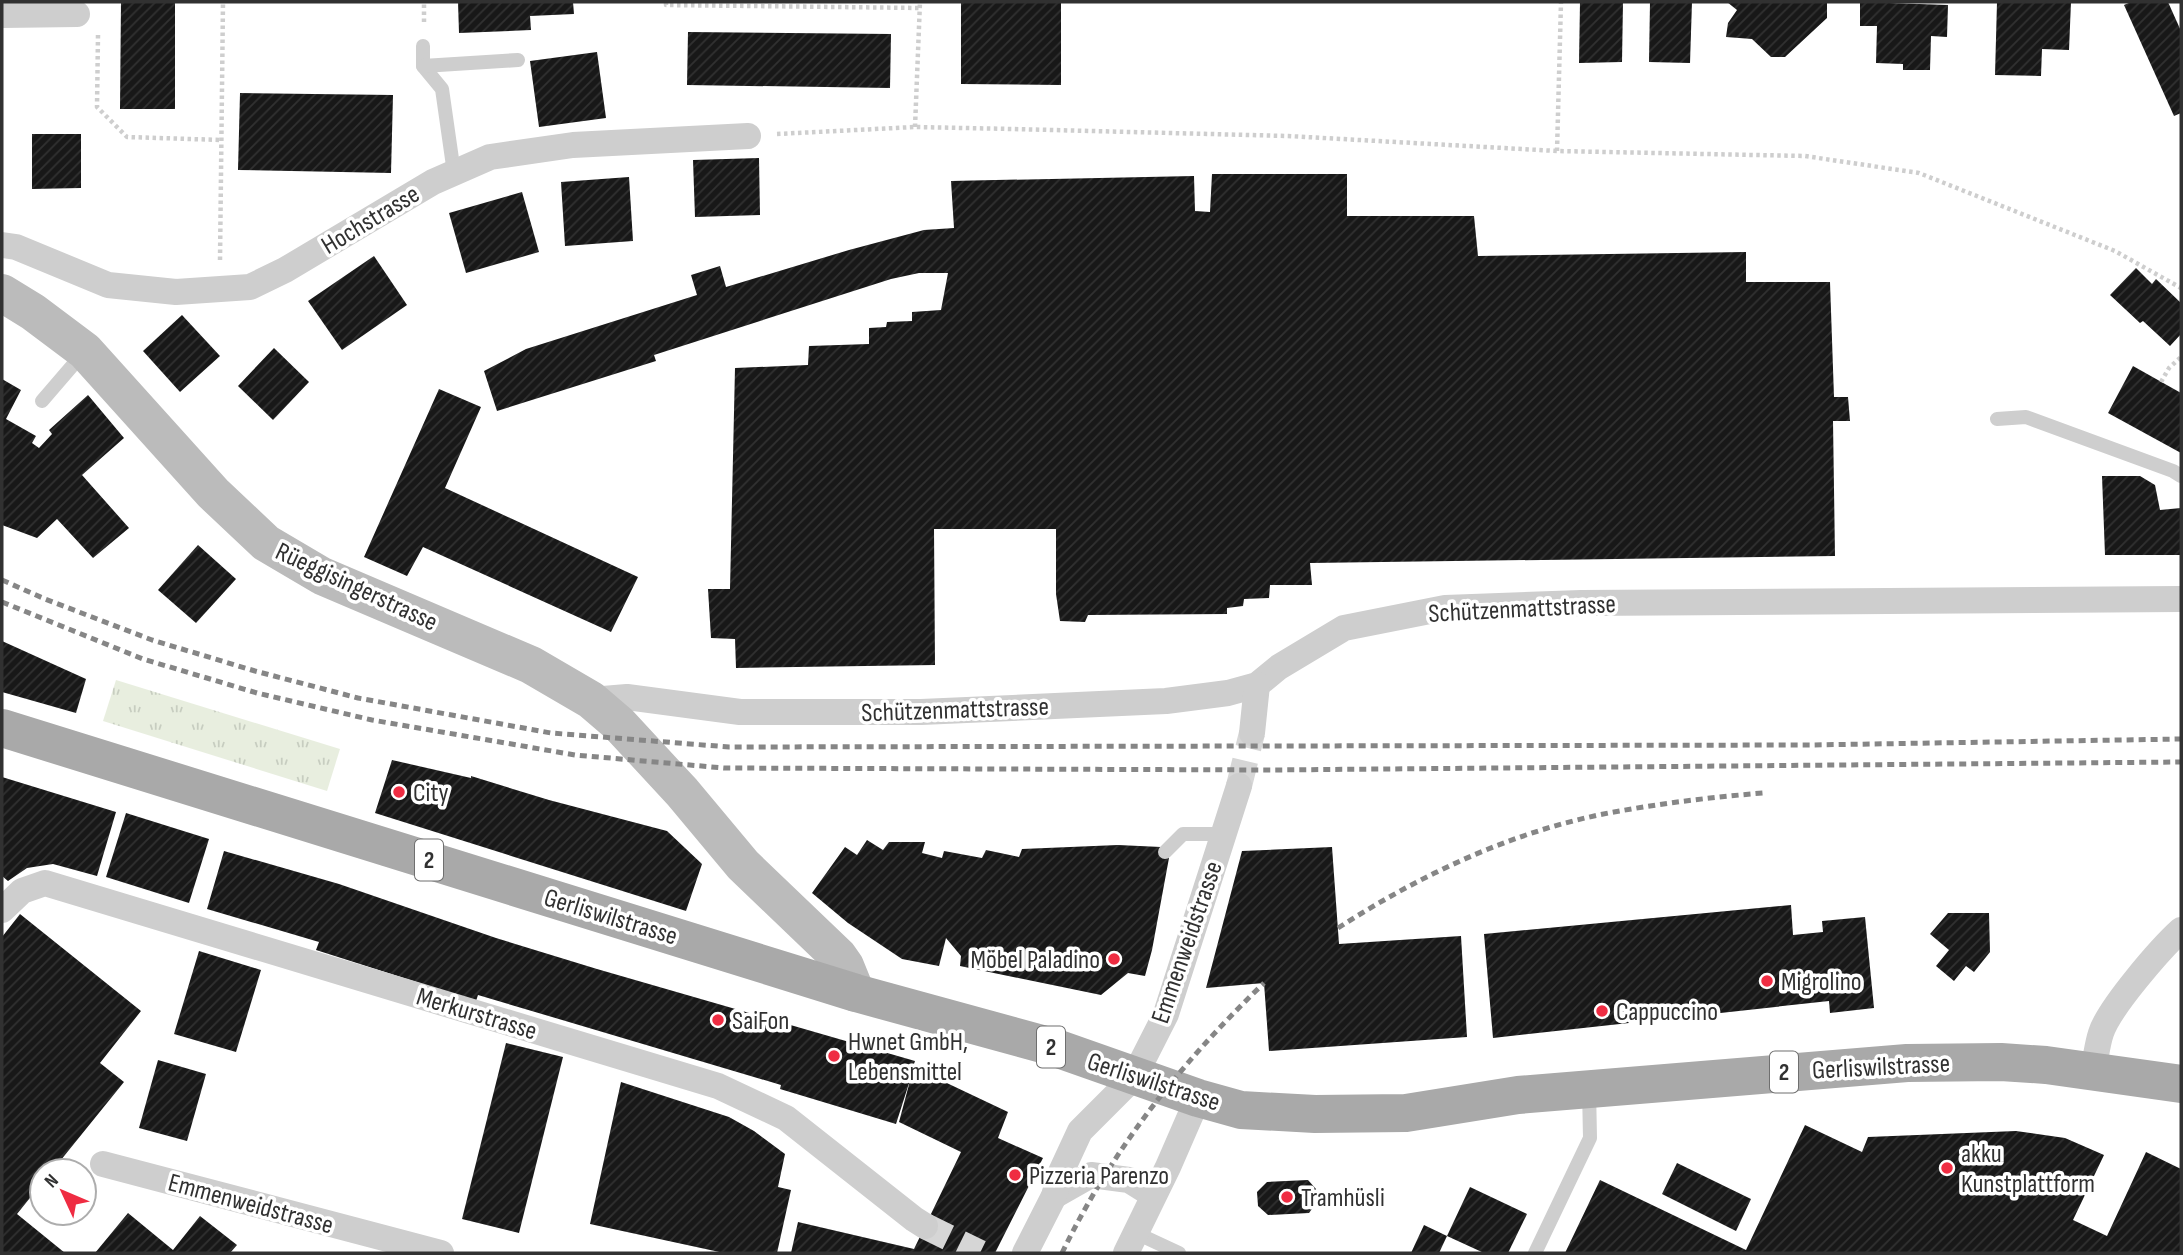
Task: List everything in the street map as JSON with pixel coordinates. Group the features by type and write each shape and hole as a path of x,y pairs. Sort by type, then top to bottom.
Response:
{"main road":[{"name":"Gerliswilstrasse","path":"2,728 856,993 1053,1047 1134,1077 1241,1110 1406,1114 1518,1095 1907,1063 2001,1062 2093,1070 2181,1084"}],"street":[{"path":"2,15 88,21"},
{"name":"Hochstrasse","path":"2,245 16,247 108,285 176,292 250,287 285,270 433,182 490,157 573,145 748,136"},
{"name":"Rüeggisingerstrasse","path":"2,293 33,312 85,351 213,493 266,543 322,576 531,665 605,712 682,792 743,865 838,956 856,993"},
{"name":"Schützenmattstrasse","path":"605,712 627,697 740,712 920,712 1166,701 1258,685 1279,667 1344,628 1445,608 1595,603 2181,599"},
{"path":"1252,733 1258,685"},
{"name":"Emmenweidstrasse","path":"1026,1253 1054,1196 1061,1172 1080,1131 1134,1077 1166,1014 1238,786"},
{"name":"Merkurstrasse","path":"2,910 22,891 45,883 718,1086 786,1118 925,1226"},
{"path":"2093,1070 2102,1031 2125,993 2181,930"},
{"path":"1131,1243 1198,1098"},
{"name":"Emmenweidstrasse","path":"103,1164 441,1253"},
{"path":"1054,1196 1091,1175 1129,1180 1153,1195"}],"lane":[{"path":"423,46 423,66 442,89 454,173"},
{"path":"423,66 518,60"},
{"path":"42,401 85,351"},
{"path":"1997,419 2026,417 2181,476"},
{"path":"1165,852 1183,834 1222,834"},
{"path":"1535,1253 1590,1138 1589,1088"},
{"path":"1131,1243 1180,1253"}],"path":[{"path":"220,289 223,2"},
{"path":"666,2 666,5 920,5 915,127"},
{"path":"1557,151 1561,2"},
{"path":"88,21 96,107 127,137 222,140"},
{"path":"748,136 915,127 1288,136 1557,151 1805,156 1919,173 2115,251 2181,288"},
{"path":"2161,381 2169,368 2181,357"}],"green space":[{"path":"116,680 340,749 327,791 103,721"}],"building":[{"path":"121,2 175,2 175,109 120,109"},
{"path":"458,2 573,2 574,14 530,16 531,30 459,33"},
{"path":"961,2 1061,2 1061,85 961,84"},
{"path":"1580,2 1623,2 1622,62 1579,63"},
{"path":"1650,2 1692,2 1690,63 1649,62"},
{"path":"1727,2 1827,2 1827,18 1785,57 1771,57 1752,39 1726,37 1728,23 1737,10"},
{"path":"1860,2 1948,5 1947,37 1931,36 1930,70 1903,70 1903,64 1876,63 1877,26 1860,26"},
{"path":"1997,2 2071,2 2069,50 2042,49 2041,76 1995,75"},
{"path":"2131,2 2168,2 2181,31 2181,113 2174,116 2124,5"},
{"path":"688,32 891,34 890,88 687,85"},
{"path":"597,52 606,118 539,127 530,61"},
{"path":"240,93 393,95 391,173 238,170"},
{"path":"32,134 81,134 81,188 32,189"},
{"path":"759,158 760,215 695,217 693,160"},
{"path":"1212,174 1347,174 1347,216 1474,216 1478,256 1746,252 1746,282 1830,282 1834,397 1848,397 1850,421 1833,421 1835,556 1310,563 1312,585 1270,585 1269,598 1244,599 1243,606 1227,608 1227,614 1088,615 1085,622 1060,621 1056,594 1056,529 934,529 935,665 736,668 735,639 711,638 708,589 730,589 735,368 808,365 809,346 869,344 869,328 886,327 887,322 912,321 912,312 941,310 948,273 919,273 891,279 654,355 656,361 497,411 484,371 526,349 697,295 691,275 720,266 726,287 924,230 954,228 951,181 1194,176 1195,211 1210,212"},
{"path":"629,177 633,241 565,246 561,182"},
{"path":"522,192 539,252 466,273 449,213"},
{"path":"374,256 407,305 342,350 308,301"},
{"path":"2136,268 2152,284 2156,279 2181,303 2181,334 2170,346 2110,295"},
{"path":"182,315 220,356 180,392 143,351"},
{"path":"274,348 309,382 273,420 238,386"},
{"path":"2133,366 2181,393 2181,453 2108,413"},
{"path":"2,379 21,390 6,419 36,436 32,443 39,448 52,434 49,430 88,395 124,438 82,475 129,528 93,558 57,519 37,538 2,525"},
{"path":"439,389 481,407 445,488 638,577 611,632 423,547 407,576 364,557"},
{"path":"2102,476 2140,476 2155,485 2160,510 2181,508 2181,555 2105,555"},
{"path":"198,545 236,579 196,623 158,590"},
{"path":"2,641 86,679 76,713 2,692"},
{"path":"392,760 471,776 667,831 702,864 686,911 375,813"},
{"path":"2,777 116,812 97,876 53,864 27,868 8,881 2,876"},
{"path":"126,813 209,839 189,903 106,877"},
{"path":"867,840 883,850 889,842 925,842 922,853 942,858 944,851 982,858 986,850 1019,857 1022,849 1118,845 1161,847 1169,858 1145,976 1128,973 1101,995 960,966 961,956 946,938 939,966 902,959 848,923 812,893 845,847 857,855"},
{"path":"1332,847 1339,944 1461,936 1467,1037 1269,1051 1264,983 1206,988 1242,851"},
{"path":"224,851 339,884 496,938 597,969 915,1061 913,1067 1008,1112 998,1138 1043,1158 995,1253 791,1253 798,1222 914,1249 961,1152 899,1122 911,1077 896,1124 780,1089 781,1085 478,995 476,1001 316,950 319,942 207,909"},
{"path":"1791,905 1793,935 1823,932 1822,921 1865,917 1874,1008 1830,1013 1829,1001 1493,1038 1484,934"},
{"path":"1948,913 1989,913 1990,952 1974,972 1966,966 1954,981 1936,966 1949,950 1930,934"},
{"path":"20,914 141,1011 100,1063 124,1082 63,1157 28,1157 28,1200 17,1214 28,1223 28,1227 33,1227 65,1253 2,1253 2,937"},
{"path":"199,951 261,970 236,1052 174,1034"},
{"path":"506,1043 563,1057 519,1233 462,1219"},
{"path":"158,1060 206,1074 187,1141 139,1128"},
{"path":"621,1082 729,1117 754,1131 785,1154 778,1187 791,1190 777,1253 724,1253 590,1224"},
{"path":"1805,1125 1862,1152 1868,1137 2016,1131 2065,1138 2104,1155 2073,1220 2107,1236 2146,1152 2181,1169 2181,1253 1565,1253 1600,1180 1746,1250"},
{"path":"1677,1163 1751,1199 1736,1231 1662,1194"},
{"name":"Tramhüsli","path":"1308,1180 1316,1189 1317,1202 1309,1213 1268,1215 1258,1206 1257,1192 1267,1182"},
{"path":"1470,1187 1527,1214 1508,1253 1484,1253 1447,1236"},
{"path":"128,1213 173,1250 200,1216 237,1245 230,1253 95,1253"},
{"path":"1424,1225 1447,1236 1439,1253 1411,1253"}],"tunnel":[{"path":"1239,786 1252,733"},
{"path":"925,1226 980,1253"}],"railway":[{"path":"2,580 152,640 358,698 551,733 729,747 1810,745 2181,739"},
{"path":"2,602 143,659 257,693 372,720 575,755 724,768 1271,770 2181,762"},
{"path":"1338,928 1436,872 1470,856 1541,830 1632,809 1763,793"},
{"path":"1062,1253 1103,1178 1151,1109 1204,1045 1264,983"}],"place":[{"name":"City","path":"399,792"},
{"name":"Möbel Paladino","path":"1114,959"},
{"name":"Migrolino","path":"1767,981"},
{"name":"Cappuccino","path":"1602,1011"},
{"name":"SaiFon","path":"718,1020"},
{"name":"Hwnet GmbH, Lebensmittel","path":"834,1056"},
{"name":"akku Kunstplattform","path":"1947,1168"},
{"name":"Pizzeria Parenzo","path":"1015,1175"},
{"name":"Tramhüsli","path":"1287,1197"}]}
